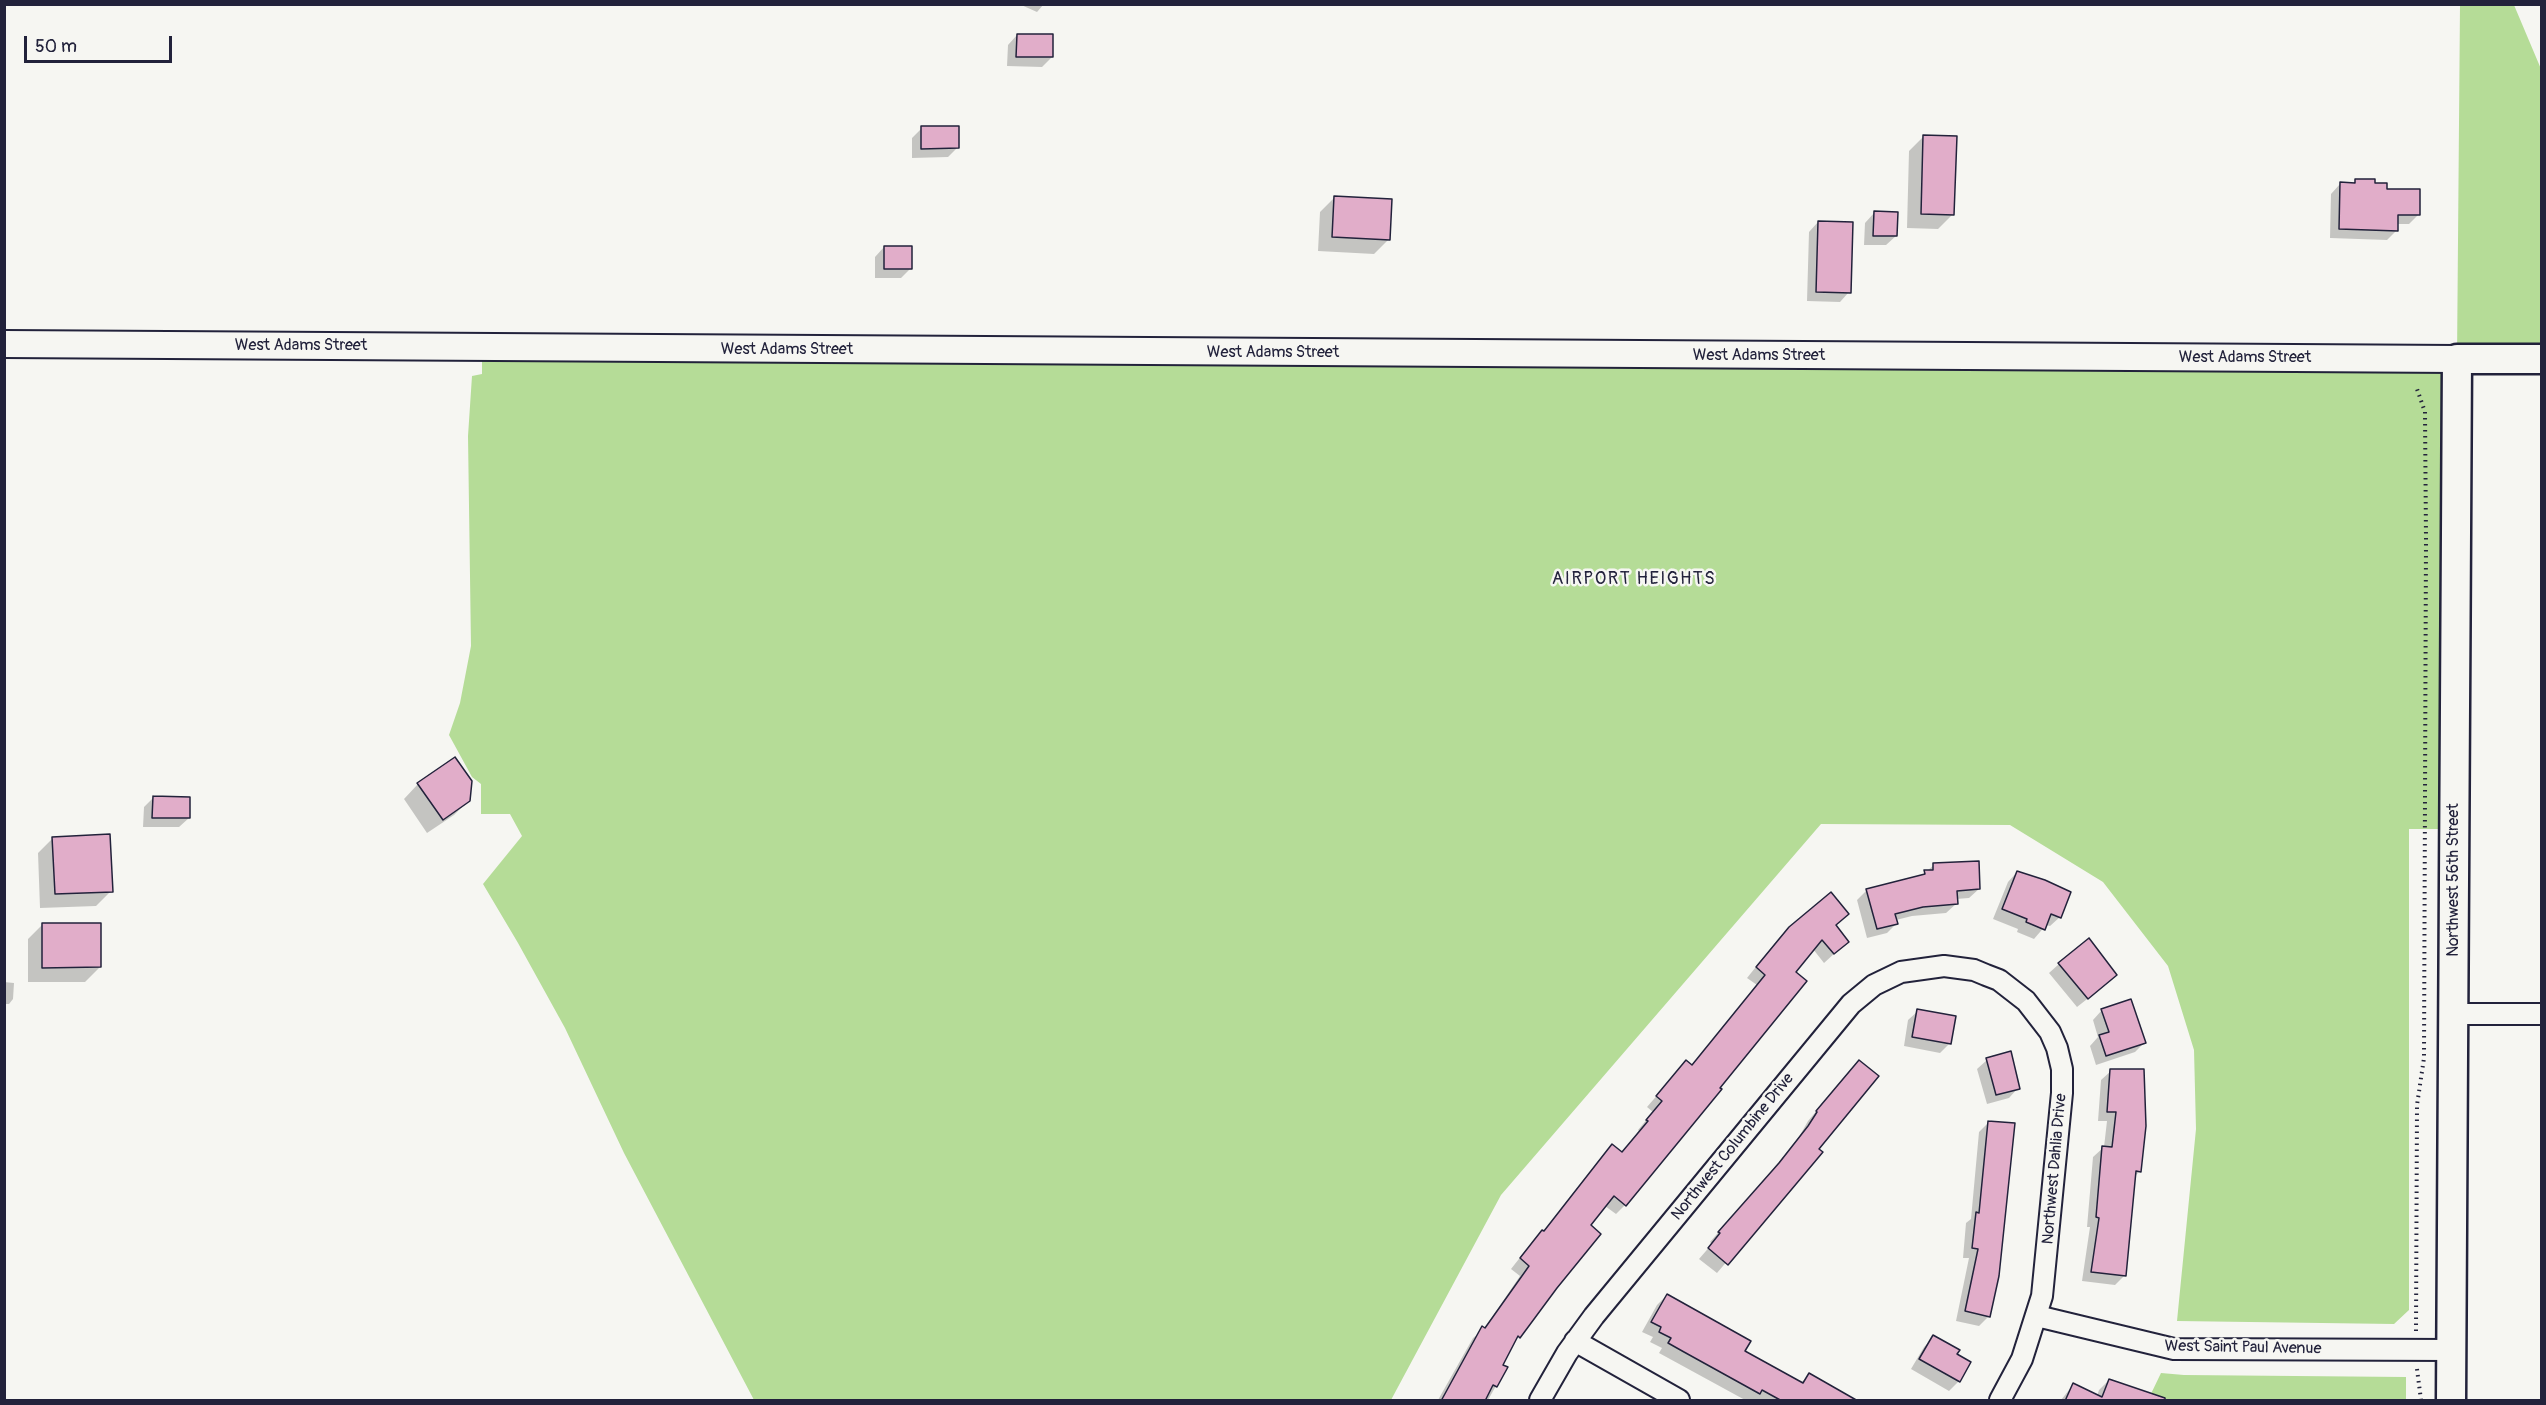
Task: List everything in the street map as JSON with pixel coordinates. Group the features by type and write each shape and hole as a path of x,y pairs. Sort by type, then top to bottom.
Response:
{"main road":[{"name":"West Adams Street","path":"2457,359 2541,359"},
{"name":"Northwest 56th Street","path":"2451,1401 2457,359"}],"street":[{"name":"West Adams Street","path":"4,344 2457,359"},
{"name":"Northwest Columbine Drive","path":"1540,1401 1575,1341 1837,1019 1862,993 1887,978 1915,968 1944,966 1974,970"},
{"name":"Northwest Dahlia Drive","path":"1974,970 1999,980 2039,1015 2057,1048 2062,1069 2062,1092 2045,1273 2037,1316 2022,1359 2000,1401"},
{"path":"2453,1014 2541,1014"},
{"name":"West Saint Paul Avenue","path":"2037,1316 2174,1349 2451,1350"},
{"path":"1575,1341 1679,1401"}],"path":[{"path":"2417,389 2425,412 2427,539 2424,1058 2417,1105 2416,1350 2421,1401"}],"green space":[{"path":"2460,5 2514,5 2541,69 2541,359 2457,359 2454,829 2409,829 2409,1310 2394,1324 2177,1321 2196,1129 2194,1050 2168,966 2103,882 2010,825 1821,824 1501,1195 1391,1400 754,1400 624,1153 565,1028 483,884 522,836 510,814 481,814 481,784 472,777 449,735 460,703 471,646 468,436 472,376 482,374 482,347 2457,358"},
{"path":"2161,1373 2406,1377 2406,1400 2148,1400"}],"building":[{"path":"1017,34 1053,34 1053,57 1016,57"},
{"path":"921,126 959,126 959,148 921,149"},
{"path":"1923,135 1957,136 1954,215 1921,214"},
{"path":"2355,179 2375,179 2375,183 2387,183 2387,189 2420,189 2420,215 2398,215 2398,231 2339,229 2340,182 2355,183"},
{"path":"1334,196 1392,199 1390,240 1332,237"},
{"path":"1874,211 1898,212 1897,236 1873,236"},
{"path":"1818,221 1853,222 1851,293 1816,292"},
{"path":"884,246 912,246 912,269 884,269"},
{"path":"455,757 472,781 470,801 443,820 417,783"},
{"path":"153,796 190,797 190,818 152,818"},
{"path":"110,834 113,892 55,894 52,837"},
{"path":"1979,861 1980,889 1957,891 1958,904 1923,907 1895,914 1898,924 1877,929 1866,889 1925,874 1924,870 1933,870 1933,863"},
{"path":"2017,871 2071,892 2061,918 2051,914 2045,930 2026,922 2027,919 2002,909"},
{"path":"1831,892 1849,914 1836,925 1849,942 1834,954 1822,940 1796,972 1807,981 1720,1088 1722,1089 1626,1206 1614,1196 1591,1225 1601,1234 1520,1338 1518,1336 1503,1365 1508,1367 1497,1387 1493,1385 1485,1401 1441,1401 1482,1326 1485,1328 1529,1266 1520,1258 1612,1144 1622,1152 1648,1121 1646,1120 1662,1101 1656,1096 1686,1060 1692,1065 1765,975 1756,967 1789,927"},
{"path":"42,923 101,923 101,967 42,968"},
{"path":"2089,938 2117,975 2088,999 2058,963"},
{"path":"2131,999 2146,1043 2106,1056 2099,1035 2109,1032 2101,1009"},
{"path":"1917,1009 1956,1016 1951,1044 1912,1037"},
{"path":"2011,1051 2020,1089 1996,1095 1986,1058"},
{"path":"1859,1060 1879,1076 1819,1149 1823,1152 1728,1265 1708,1248 1720,1233 1718,1232 1779,1163 1808,1126 1816,1111"},
{"path":"2110,1069 2144,1069 2146,1126 2141,1172 2136,1171 2126,1276 2091,1272 2099,1218 2096,1217 2102,1146 2112,1147 2116,1112 2107,1112"},
{"path":"1988,1121 2015,1123 1999,1276 1990,1317 1965,1311 1978,1249 1972,1248 1976,1212 1979,1213"},
{"path":"1667,1294 1751,1341 1745,1351 1803,1383 1809,1373 1858,1401 1782,1401 1762,1390 1760,1394 1684,1352 1668,1343 1671,1338 1659,1332 1661,1327 1651,1322"},
{"path":"1933,1335 1960,1350 1957,1354 1971,1362 1960,1382 1919,1359"},
{"path":"2109,1379 2165,1398 2165,1401 2065,1401 2073,1383 2102,1397"}],"district":[{"name":"AIRPORT HEIGHTS","path":"1634,579"}]}
